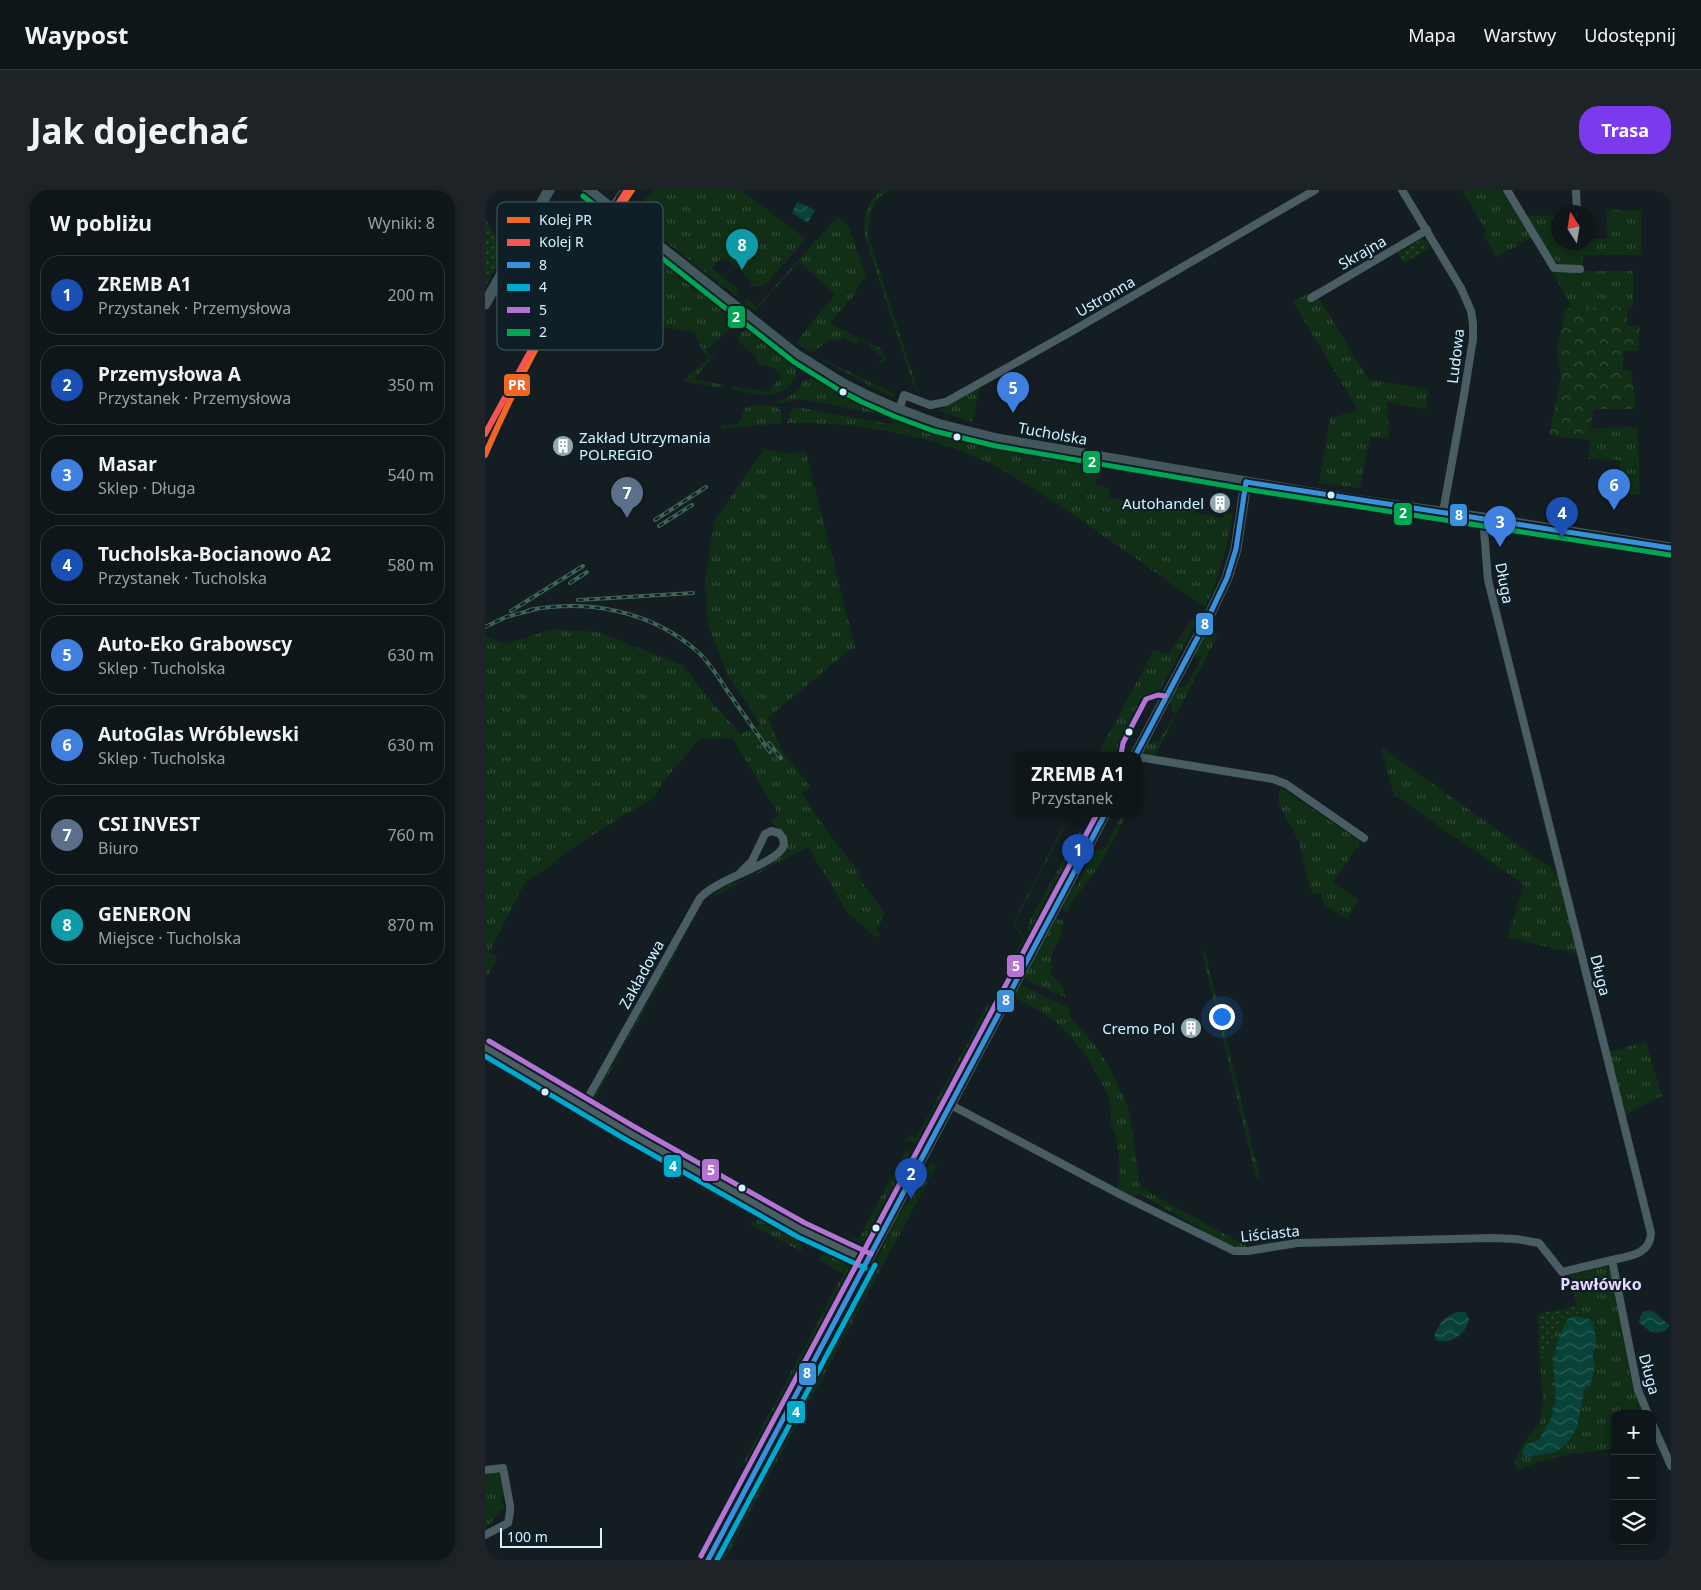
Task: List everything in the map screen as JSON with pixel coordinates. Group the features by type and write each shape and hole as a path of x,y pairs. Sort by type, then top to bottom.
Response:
{"street":[{"path":"542,202 549,190"},
{"name":"Tucholska","path":"588,190 603,202"},
{"name":"Ustronna","path":"899,410 904,395 930,405 946,402 1315,190"},
{"name":"Ludowa","path":"1402,190 1461,288 1469,305 1473,323 1473,339 1443,512"},
{"path":"1507,190 1554,268 1580,269"},
{"path":"1576,190 1577,205"},
{"name":"Skrajna","path":"1311,298 1427,230"},
{"name":"Tucholska","path":"663,249 798,356 843,384 899,410 937,424 977,435 1246,482 1671,548"},
{"path":"485,304 497,283"},
{"path":"1138,752 1227,578 1236,549 1246,482"},
{"name":"Długa","path":"1483,518 1488,580 1651,1234 1650,1242 1646,1249 1639,1253 1612,1260 1638,1390 1646,1410"},
{"path":"1142,757 1273,779 1287,784 1364,838"},
{"path":"708,1560 1103,817"},
{"name":"Zakładowa","path":"584,1105 700,898 707,891 740,873 754,868 781,851 784,844 780,834 774,831 766,833 752,861 740,873"},
{"path":"485,1048 802,1230 868,1261"},
{"name":"Liściasta","path":"951,1105 1123,1196 1234,1250 1248,1250 1297,1243 1491,1238 1539,1243 1562,1272 1612,1260"},
{"path":"1656,1432 1671,1466"},
{"path":"485,1470 503,1468 510,1506 508,1523 485,1535"}],"green space":[{"path":"653,190 741,190 806,239 765,285 751,287 751,280 727,260 721,258 712,268 738,289 739,291 736,296 663,239 663,202 643,202"},
{"path":"881,190 891,190 879,197 871,211 868,234 918,391 915,390 865,238 865,225 869,205"},
{"path":"1502,190 1531,238 1496,257 1483,235 1487,232 1462,191"},
{"path":"1607,210 1641,210 1641,255 1583,255 1583,267 1563,267 1547,253 1525,216 1551,215 1551,250 1596,250 1596,239 1607,239"},
{"path":"838,216 849,227 867,278 864,277 853,297 830,323 880,348 887,359 884,363 878,363 882,358 879,354 869,347 870,345 859,339 856,344 843,337 841,341 831,339 811,353 796,342 835,294 799,262 755,311 743,301 747,300 757,306"},
{"path":"485,218 497,240 497,266 485,287"},
{"path":"1422,239 1425,240 1431,249 1404,263 1398,253"},
{"path":"663,259 735,318 734,325 706,351 710,356 716,353 694,379 724,385 722,388 683,380 708,358 694,332 663,327"},
{"path":"1552,271 1633,271 1633,308 1573,308"},
{"path":"1314,290 1368,379 1428,390 1426,409 1387,402 1389,439 1370,437 1360,488 1319,483 1330,418 1358,410 1293,302"},
{"path":"1627,307 1627,326 1640,326 1638,351 1623,351 1623,370 1631,371 1636,409 1594,409 1589,440 1549,435 1561,376 1557,350 1565,308"},
{"path":"752,330 795,364 797,369 795,374 797,376 781,392 768,395 732,389 731,386 768,392 781,376 774,368 759,365 756,356 739,342 738,337 742,331"},
{"path":"822,359 894,393 896,396 892,397"},
{"path":"811,377 819,379 887,414 887,416 802,399 782,403 774,402 788,397 795,392 804,380 806,381"},
{"path":"980,386 973,422 938,411"},
{"path":"758,405 773,406 779,409 782,423 721,429 722,424 726,426 739,423 745,408"},
{"path":"797,407 889,424 898,419 940,436 962,442 1099,465 1101,473 1094,484 1110,488 1108,497 1166,510 1167,502 1194,507 1193,512 1223,518 1225,512 1233,513 1222,561 1205,607 1041,493 987,462 954,448 883,430 835,424 787,423 791,410"},
{"path":"1638,427 1640,495 1619,493 1620,460 1589,459 1591,428"},
{"path":"764,449 784,453 806,452 855,648 848,651 768,718 781,749 810,787 802,794 832,838 861,874 858,877 885,913 876,930 880,934 876,938 847,912 808,847 715,896 712,895 730,884 737,883 771,865 787,847 786,836 783,831 770,821 779,815 732,738 699,739 666,778 653,798 562,855 549,867 526,881 489,952 498,957 485,980 486,637 506,644 552,629 598,632 683,665 706,696 741,734 760,724 727,674 708,625 705,582 714,521"},
{"path":"1194,617 1198,619 1161,688 1150,697 1150,700 1140,707 1139,723 1137,722 1135,726 1132,725 1124,739 1126,741 1123,752 1099,752 1154,650 1168,654"},
{"path":"1207,628 1218,635 1154,757 1146,755 1143,749 1147,744 1159,741 1175,713 1171,712 1172,707 1169,701 1175,689 1186,686 1202,656 1196,657 1196,650"},
{"path":"1381,747 1558,873 1577,954 1507,937 1524,885 1394,795"},
{"path":"1282,788 1361,842 1333,882 1359,900 1347,919 1323,904 1321,892 1313,894 1310,888 1299,842 1279,804 1279,791"},
{"path":"1120,817 1125,817 1097,868 1075,898 1068,912 1062,910 1066,897 1075,885 1077,886 1095,851 1104,849"},
{"path":"1064,824 1066,824 1015,923 1027,942 1015,965 1010,963 1023,938 1013,923"},
{"path":"1080,832 1084,833 1031,935 1027,926 1077,834"},
{"path":"1054,917 1064,921 1062,933 1052,954 1051,974 1063,987 1065,997 1026,980 1024,974"},
{"path":"677,948 679,948 594,1101 610,1067"},
{"path":"1205,951 1260,1177 1256,1178 1202,952"},
{"path":"1021,985 1068,1007 1071,1018 1098,1049 1112,1072 1129,1110 1140,1187 1248,1247 1272,1241 1273,1243 1249,1248 1229,1245 1199,1231 1200,1228 1139,1194 1135,1197 1116,1188 1119,1176 1119,1154 1111,1125 1111,1107 1105,1089 1088,1059 1071,1037 1051,1019 1013,997 1018,986"},
{"path":"988,1004 993,1006 919,1144 906,1140 909,1135 916,1138"},
{"path":"1646,1042 1662,1096 1625,1115 1609,1052"},
{"path":"594,1101 615,1112 611,1115 600,1109"},
{"path":"906,1150 913,1155 867,1241 865,1244 862,1244 850,1238 851,1236 858,1240"},
{"path":"929,1164 937,1165 725,1560 713,1560 846,1311 856,1298 886,1241 893,1222 907,1204"},
{"path":"756,1214 816,1246 815,1248 812,1250 803,1245 801,1249 804,1253 750,1224 752,1221 755,1223 759,1217"},
{"path":"827,1252 844,1256 850,1261 853,1269 748,1465 743,1463 843,1274 817,1259"},
{"path":"1604,1266 1610,1269 1633,1387 1643,1410 1611,1410 1611,1448 1558,1457 1518,1470 1514,1462 1524,1443 1541,1421 1543,1397 1540,1363 1562,1317 1578,1314 1571,1275","holes":["1558,1340 1597,1346 1594,1354 1593,1377 1583,1393 1577,1428 1540,1440 1552,1416 1556,1400 1553,1368"]},
{"path":"1577,1306 1578,1314 1562,1318 1540,1363 1538,1314"},
{"path":"499,1472 505,1495 500,1498 505,1506 485,1528 485,1475"}],"water":[{"path":"797,202 815,210 808,223 792,213"},
{"path":"1651,1310 1670,1326 1666,1330 1658,1333 1650,1331 1639,1322 1643,1312"},
{"path":"1459,1312 1465,1312 1469,1318 1466,1328 1462,1333 1447,1341 1436,1340 1434,1336 1440,1323 1446,1317"},
{"path":"1574,1316 1586,1318 1593,1322 1597,1346 1594,1351 1595,1367 1592,1380 1584,1391 1577,1428 1567,1443 1556,1452 1526,1457 1522,1454 1524,1448 1528,1444 1539,1440 1552,1416 1556,1400 1553,1368 1554,1356 1558,1340 1567,1320"}],"railway":[{"path":"614,202 622,190"},
{"path":"514,379 528,350"},
{"path":"655,520 706,487"},
{"path":"659,526 692,505"},
{"path":"511,611 583,566"},
{"path":"570,583 587,572"},
{"path":"578,600 693,593"},
{"path":"529,610 574,606 619,612 640,618 680,638 698,652 710,666 770,752"},
{"path":"485,627 506,617 536,609"},
{"path":"769,743 781,758"}],"rail line":[{"name":"R","path":"619,202 627,190"},
{"name":"PR","path":"623,202 632,190"},
{"name":"R","path":"485,434 531,350"},
{"name":"PR","path":"485,455 535,350"}],"transit line":[{"name":"2","path":"583,196 591,202"},
{"name":"2","path":"663,259 794,362 862,402 934,431 996,446 1245,489 1670,555"},
{"name":"8","path":"1246,482 1671,548"},
{"name":"8","path":"1137,752 1227,578 1236,549 1246,482"},
{"name":"5","path":"1122,752 1123,743 1146,699 1158,695 1165,696"},
{"name":"5","path":"701,1556 1095,817"},
{"name":"8","path":"708,1560 1103,817"},
{"name":"5","path":"489,1041 633,1126 805,1223 871,1254"},
{"name":"4","path":"485,1056 625,1139 798,1237 865,1268"},
{"name":"4","path":"717,1560 875,1265"}],"place":[{"name":"GENERON","path":"742,270"},
{"name":"Auto-Eko Grabowscy","path":"1013,413"},
{"name":"Zakład Utrzymania POLREGIO","path":"563,446"},
{"name":"Autohandel","path":"1220,503"},
{"name":"AutoGlas Wróblewski","path":"1614,510"},
{"name":"CSI INVEST","path":"627,518"},
{"name":"Tucholska-Bocianowo A2","path":"1562,538"},
{"name":"Masar","path":"1500,547"},
{"name":"ZREMB A1","path":"1078,875"},
{"name":"Cremo Pol","path":"1191,1028"},
{"name":"Przemysłowa A","path":"911,1199"}],"district":[{"name":"Pawłówko","path":"1601,1284"}]}
